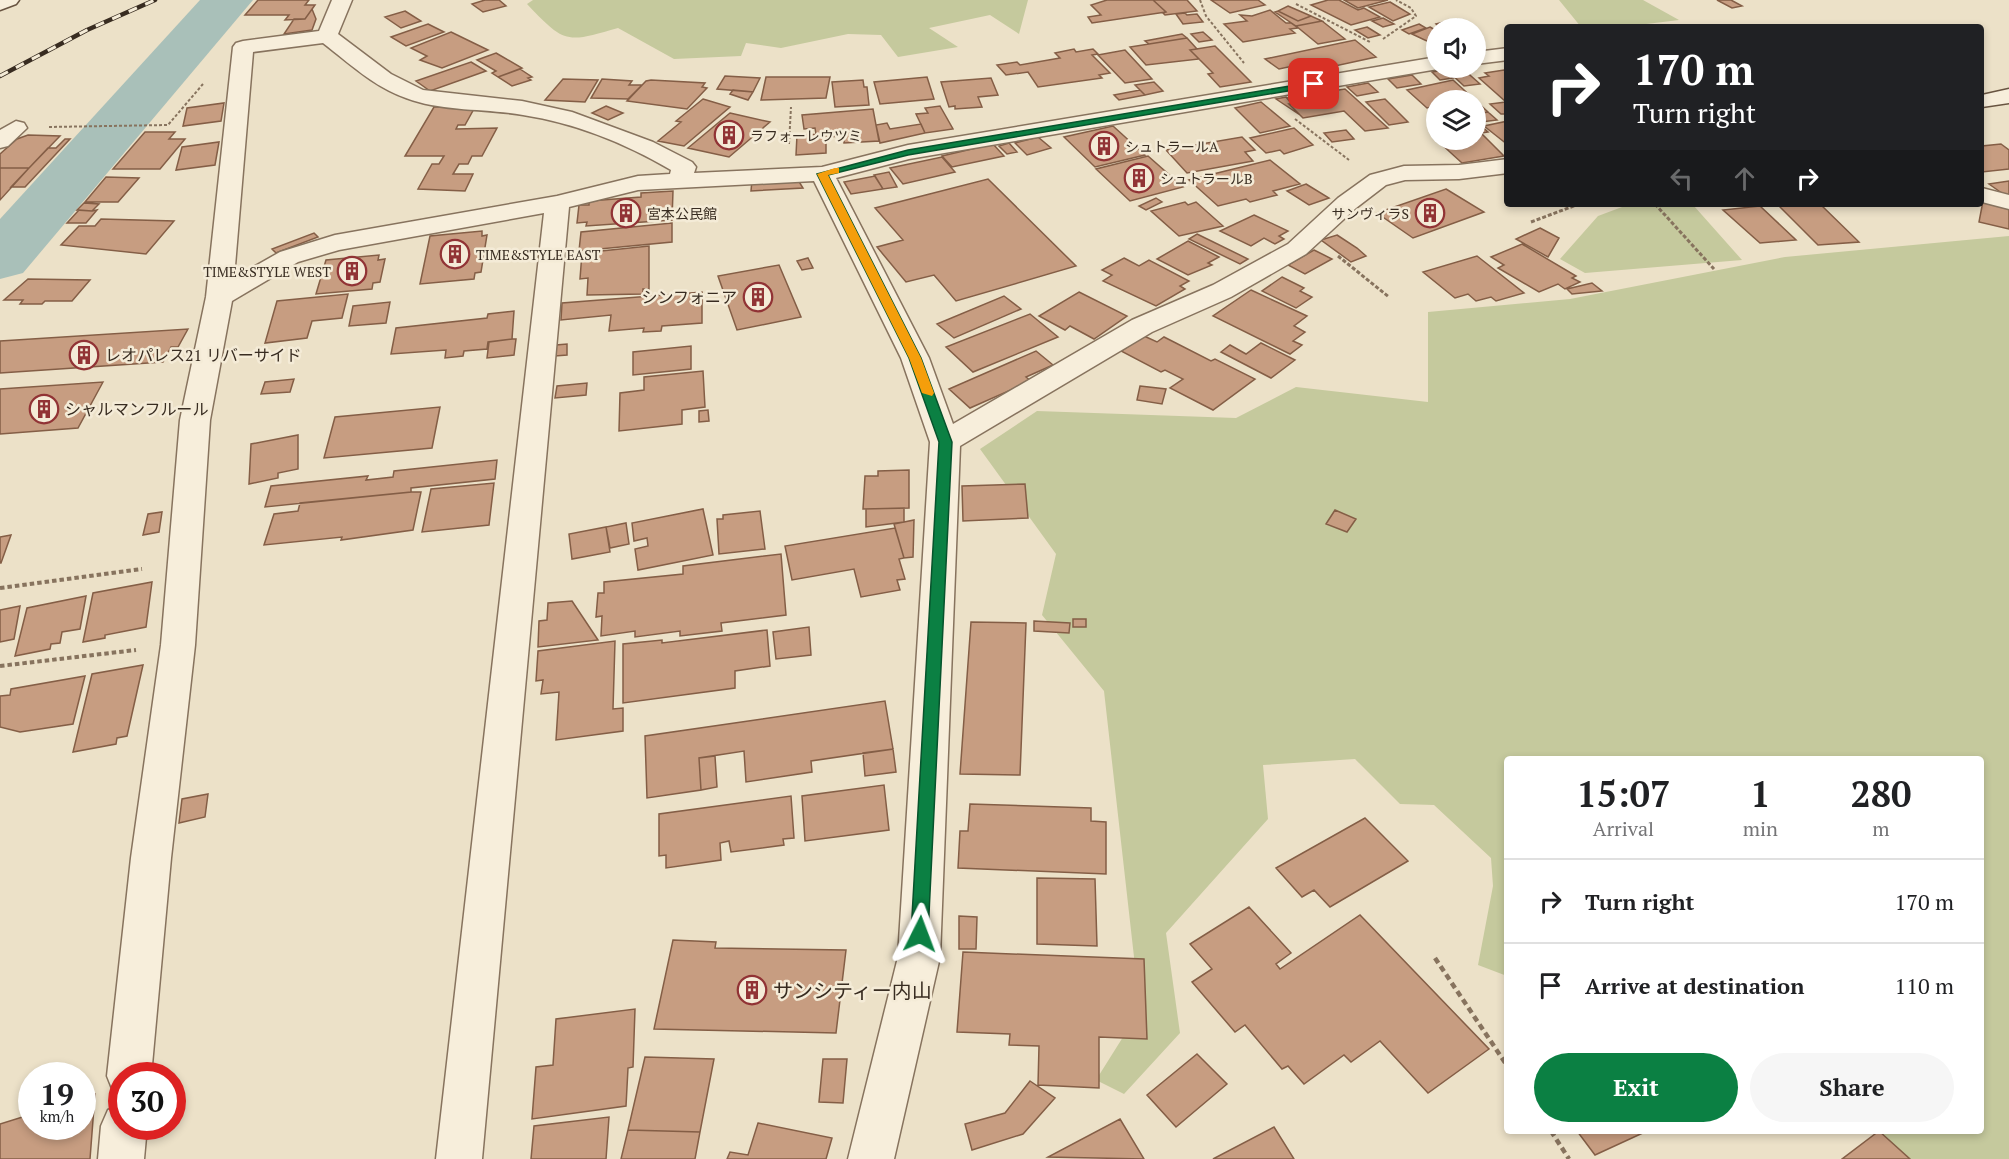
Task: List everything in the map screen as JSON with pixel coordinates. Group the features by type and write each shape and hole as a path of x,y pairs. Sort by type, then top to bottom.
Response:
{"street":[{"path":"0,4 9,0"},
{"path":"327,36 342,0"},
{"path":"130,1062 151,858 178,645 195,420 219,297 243,47 327,36 400,89 443,102 520,108 578,119 657,152 684,167 680,179"},
{"path":"1486,57 1504,54"},
{"path":"219,297 289,257 335,243 557,203 638,183 680,179 822,174 908,152 1426,65"},
{"path":"1984,101 2009,96"},
{"path":"945,442 1142,326 1222,291 1297,249 1378,180 1404,173 1459,172 1504,166"},
{"path":"822,174 915,358 945,442 919,957 871,1159"},
{"path":"1984,196 2009,202"},
{"path":"459,1159 557,203"},
{"path":"121,1159 123,1140"}],"path":[{"path":"1200,0 1206,16 1268,93 1309,131 1378,180"},
{"path":"1296,4 1375,44 1416,16 1411,8 1396,0"},
{"path":"80,126 168,125 223,61 243,47"},
{"path":"1531,222 1571,207"},
{"path":"1658,207 1714,269"},
{"path":"1311,235 1389,297"},
{"path":"0,588 185,563"},
{"path":"0,666 178,645"},
{"path":"1435,958 1504,1061"},
{"path":"1553,1134 1569,1159"}],"green space":[{"path":"533,0 1028,0 1019,34 990,15 929,28 958,47 898,57 881,35 848,34 781,48 746,43 741,56 674,59 618,28 576,38 567,37 550,27 527,4"},
{"path":"1559,0 1643,0 1679,20 1646,24 1579,24"},
{"path":"1622,207 1695,207 1742,260 1585,273 1560,259 1598,216"},
{"path":"2009,236 2009,1159 1904,1159 1875,1134 1984,1134 1984,756 1504,756 1504,975 1478,965 1493,886 1491,858 1434,805 1400,804 1355,759 1263,765 1268,819 1166,933 1180,1033 1124,1094 1096,1080 1140,1010 1104,691 1042,615 1056,554 980,449 1037,411 1236,418 1296,387 1428,402 1428,312 1570,299 1785,257"}],"building":[{"path":"258,0 309,0 305,5 315,5 305,19 285,20 289,15 245,15"},
{"path":"485,0 499,0 506,6 483,12 472,4"},
{"path":"1107,0 1153,0 1166,12 1092,23 1088,17 1101,15 1091,5"},
{"path":"1153,0 1187,0 1197,11 1165,15 1163,13 1166,12"},
{"path":"1211,0 1258,0 1265,5 1230,13"},
{"path":"1328,0 1339,0 1358,10 1364,8 1380,17 1351,25 1311,5"},
{"path":"1344,0 1388,0 1358,8"},
{"path":"1717,0 1731,0 1742,6 1732,8"},
{"path":"1390,2 1410,14 1393,21 1369,7"},
{"path":"1288,6 1311,16 1298,21 1278,11"},
{"path":"312,9 316,19 312,30 284,34 294,19 305,19"},
{"path":"1270,10 1286,23 1291,23 1298,28 1290,29 1295,33 1243,42 1224,24 1247,21 1240,15 1252,16"},
{"path":"405,11 421,21 401,28 385,17"},
{"path":"1278,11 1298,21 1311,16 1322,21 1296,26 1275,12"},
{"path":"1185,13 1187,15 1197,14 1203,22 1183,24 1176,14"},
{"path":"1383,18 1394,24 1383,27 1372,21"},
{"path":"1322,21 1345,39 1318,44 1296,26"},
{"path":"428,24 444,32 406,46 391,37"},
{"path":"1419,24 1426,28 1409,34 1402,30"},
{"path":"1367,27 1380,35 1368,38 1355,30"},
{"path":"1426,29 1426,41 1412,34"},
{"path":"451,32 488,50 442,68 420,60 427,56 411,48"},
{"path":"1203,32 1212,40 1199,42 1191,34"},
{"path":"1182,34 1187,38 1149,44 1145,41"},
{"path":"1187,38 1197,49 1190,50 1199,59 1146,65 1130,47"},
{"path":"1355,40 1376,57 1335,66 1326,59 1279,69 1265,59"},
{"path":"1215,46 1251,82 1220,87 1208,74 1213,73 1190,50"},
{"path":"1074,49 1076,52 1093,49 1098,54 1092,55 1110,73 1099,75 1102,78 1038,87 1028,72 1006,75 997,65 1017,62 1020,65 1060,58 1055,53"},
{"path":"1125,50 1152,79 1125,83 1098,55"},
{"path":"496,53 522,68 498,77 492,73 496,71 477,60"},
{"path":"471,62 486,71 430,91 416,81"},
{"path":"520,69 532,77 528,78 531,80 512,86 498,77"},
{"path":"1504,70 1504,100 1479,78 1489,76 1486,73"},
{"path":"1412,75 1421,84 1397,88 1388,79"},
{"path":"725,76 760,78 753,92 717,89"},
{"path":"766,77 830,77 826,98 761,100"},
{"path":"927,77 934,99 880,104 874,82"},
{"path":"991,78 998,95 978,97 982,107 955,109 955,106 949,107 941,82"},
{"path":"1456,78 1473,78 1480,84 1464,86"},
{"path":"563,79 598,80 585,102 545,100"},
{"path":"602,79 632,81 629,85 642,85 628,99 591,98"},
{"path":"863,80 864,87 867,87 869,105 835,107 832,82"},
{"path":"1453,80 1464,90 1426,90 1426,107 1407,90"},
{"path":"646,81 705,83 702,87 707,88 687,109 627,101"},
{"path":"1154,82 1163,91 1145,95 1135,85"},
{"path":"1368,83 1378,92 1357,96 1347,87"},
{"path":"1345,89 1388,128 1365,131 1344,111 1303,118 1289,104 1292,104 1287,98"},
{"path":"733,90 753,92 748,100 730,94"},
{"path":"1140,90 1145,95 1119,100 1114,95"},
{"path":"1286,97 1292,104 1289,104 1300,115 1276,99"},
{"path":"703,99 730,107 684,146 658,141 681,122 676,121"},
{"path":"1385,99 1408,122 1389,125 1366,102"},
{"path":"1261,102 1290,126 1260,133 1235,108"},
{"path":"1504,102 1504,114 1490,104"},
{"path":"224,103 221,121 183,126 187,108"},
{"path":"606,106 623,113 608,120 592,113"},
{"path":"940,106 953,129 925,133 916,114 928,113 925,108"},
{"path":"434,107 475,107 465,125 458,125 456,129 497,128 482,156 472,156 468,164 459,164 453,174 473,174 465,191 418,189 432,164 439,164 444,156 405,156"},
{"path":"873,109 879,141 844,143 844,136 827,137 826,134 816,134 815,128 804,129 802,115"},
{"path":"1486,112 1488,112 1497,120 1486,121"},
{"name":"ラフォーレウツミ","path":"730,113 770,122 729,157 688,148"},
{"path":"1504,122 1504,142 1486,128 1486,126"},
{"path":"887,123 890,129 921,124 925,133 880,143 876,125"},
{"name":"シュトラールA","path":"1113,126 1145,155 1095,167 1064,137"},
{"path":"1294,128 1313,145 1284,154 1280,150 1266,153 1250,138"},
{"path":"1346,130 1354,139 1332,142 1324,133"},
{"path":"145,132 175,132 169,139 185,139 160,169 113,169"},
{"path":"826,134 826,153 796,155 797,135"},
{"path":"28,135 60,136 29,168 0,168 0,154 17,139"},
{"path":"1038,137 1051,148 1027,155 1015,143"},
{"path":"1242,137 1255,150 1245,152 1253,161 1187,173 1166,150"},
{"path":"1486,138 1504,156 1462,163 1448,150 1486,150"},
{"path":"65,139 70,139 25,187 11,187 48,148 56,148"},
{"path":"219,142 215,165 176,170 182,147"},
{"path":"1009,143 1017,152 1007,154 999,146"},
{"path":"993,144 1004,156 952,167 942,156"},
{"path":"2001,144 2009,150 2009,169 1984,172 1984,146"},
{"name":"シュトラールB","path":"1148,156 1183,187 1130,201 1096,169"},
{"path":"942,157 955,172 903,184 890,168"},
{"path":"1270,160 1300,184 1273,191 1277,195 1250,202 1246,199 1218,206 1189,180"},
{"path":"0,168 29,168 0,200"},
{"path":"889,172 897,187 883,189 874,175"},
{"path":"875,176 883,189 851,194 844,182"},
{"path":"106,177 139,178 118,202 85,202"},
{"path":"988,179 1076,266 956,301 934,275 906,282 877,247 903,240 875,208"},
{"path":"752,180 798,180 803,188 751,191"},
{"path":"2009,181 2009,195 2006,196 1989,184"},
{"path":"1306,184 1329,198 1309,205 1287,191"},
{"name":"サンヴィラS","path":"1446,189 1484,212 1413,238 1377,213"},
{"name":"宮本公民館","path":"673,191 672,220 586,226 587,222 577,223 579,205 589,205 589,201 641,197 641,193"},
{"path":"1156,198 1162,202 1146,210 1139,206"},
{"path":"1984,201 2009,207 2009,229 1979,222"},
{"path":"1185,202 1188,205 1196,202 1223,226 1179,236 1151,211"},
{"path":"84,203 99,204 92,211 77,210"},
{"path":"1761,207 1796,240 1760,243 1723,210"},
{"path":"1780,207 1823,207 1859,242 1818,245"},
{"path":"79,210 97,210 86,223 67,223"},
{"path":"1254,215 1288,231 1279,236 1284,239 1275,244 1264,238 1251,246 1220,231"},
{"path":"101,219 174,221 146,254 61,245 79,226 95,226"},
{"path":"672,223 672,242 579,251 581,232"},
{"path":"1540,228 1559,238 1548,257 1516,239"},
{"name":"TIME&STYLE EAST","path":"482,231 482,236 487,235 481,272 475,273 474,279 420,284 430,236"},
{"path":"314,233 318,237 276,253 272,249"},
{"path":"1197,234 1248,259 1240,264 1189,239"},
{"path":"1337,235 1366,256 1351,262 1321,240"},
{"path":"1188,241 1219,257 1208,263 1212,265 1188,275 1157,259"},
{"path":"1522,244 1576,276 1572,278 1580,282 1565,289 1558,284 1539,292 1498,268 1504,265 1491,257"},
{"path":"649,246 649,289 643,289 643,294 587,295 588,278 580,279 582,253"},
{"path":"1314,250 1332,259 1305,274 1288,265"},
{"name":"TIME&STYLE WEST","path":"379,255 378,260 385,259 380,282 373,283 372,289 316,294 326,260"},
{"path":"1477,256 1524,293 1496,301 1491,297 1476,301 1468,294 1455,298 1423,272"},
{"path":"808,258 813,268 802,270 797,261"},
{"path":"1124,258 1139,266 1149,260 1189,281 1180,286 1185,289 1156,306 1103,281 1112,275 1102,270"},
{"name":"シンフォニア","path":"779,265 801,317 737,330 718,276"},
{"path":"1282,277 1304,288 1300,291 1312,297 1296,308 1262,291"},
{"path":"28,279 90,280 72,301 20,304 23,300 4,300"},
{"path":"1592,283 1602,291 1572,294 1567,289"},
{"path":"1251,290 1307,316 1294,326 1305,332 1293,341 1302,345 1290,354 1213,316"},
{"path":"702,292 702,323 662,326 661,331 643,332 644,328 609,331 611,315 561,320 562,303"},
{"path":"1079,292 1127,316 1094,339 1070,326 1065,330 1039,316"},
{"path":"348,294 342,318 312,321 307,338 265,343 277,301"},
{"path":"1004,296 1021,309 954,338 937,324"},
{"path":"390,302 386,323 349,326 353,306"},
{"path":"514,311 512,339 488,342 487,349 464,351 463,356 445,358 446,350 391,354 396,328 487,318 488,314"},
{"path":"1030,314 1058,337 973,372 946,347"},
{"name":"レオパレス21 リバーサイド","path":"188,329 178,347 171,347 163,362 0,373 0,341"},
{"path":"1144,336 1157,342 1164,337 1211,361 1215,359 1255,379 1213,410 1170,388 1183,379 1165,370 1161,372 1121,351"},
{"path":"516,339 514,355 487,358 489,342"},
{"path":"1261,343 1295,360 1271,378 1221,352 1230,345 1246,354"},
{"path":"567,344 567,355 555,356 556,345"},
{"path":"691,346 691,369 633,375 633,352"},
{"path":"1036,351 1053,365 1026,377 1031,381 970,408 949,389"},
{"path":"703,371 705,407 682,410 682,424 619,431 620,393 644,390 644,377"},
{"path":"294,379 290,392 261,394 265,382"},
{"name":"シャルマンフルール","path":"103,382 78,428 0,434 0,389"},
{"path":"587,383 586,395 555,398 557,386"},
{"path":"1140,386 1166,389 1162,404 1137,400"},
{"path":"440,407 432,448 324,458 335,417"},
{"path":"708,410 709,421 699,422 699,411"},
{"path":"298,435 298,469 278,473 278,478 249,484 251,444"},
{"path":"497,460 495,479 411,488 411,492 265,507 271,486 368,476 366,480 393,477 394,471"},
{"path":"909,470 909,508 863,509 865,476 878,476 878,471"},
{"path":"494,483 489,525 422,532 431,489"},
{"path":"1025,484 1028,518 963,521 962,486"},
{"path":"421,492 413,530 341,540 342,537 264,545 274,514 298,511 300,503"},
{"path":"904,508 904,522 866,527 866,509"},
{"path":"703,509 713,555 638,570 635,549 648,546 647,538 634,541 632,523"},
{"path":"1335,510 1356,519 1347,532 1326,524"},
{"path":"760,511 765,549 719,554 717,519 723,519 723,515"},
{"path":"162,512 159,532 143,535 148,514"},
{"path":"914,520 913,557 904,558 894,524"},
{"path":"626,523 629,544 610,548 606,527"},
{"path":"606,527 610,552 572,559 569,534"},
{"path":"895,528 904,558 899,559 905,579 897,580 900,590 861,597 854,569 792,580 785,546"},
{"path":"11,535 1,563 0,563 0,537"},
{"path":"781,554 786,615 721,623 722,631 680,636 680,631 635,637 635,631 601,636 602,616 596,617 598,593 604,593 604,582 683,574 683,566"},
{"path":"152,582 146,627 83,642 93,593"},
{"path":"86,596 80,629 62,632 60,643 51,644 50,649 15,656 27,608"},
{"path":"572,601 598,640 538,647 539,621 547,620 548,603"},
{"path":"20,606 14,639 0,642 0,610"},
{"path":"1073,619 1086,619 1086,627 1073,627"},
{"path":"1034,621 1070,623 1069,633 1034,631"},
{"path":"971,622 1026,623 1020,775 960,774"},
{"path":"809,627 811,655 776,659 773,632"},
{"path":"767,630 770,666 735,671 735,688 623,703 623,644 662,640 662,643"},
{"path":"615,641 613,709 623,708 623,731 556,740 559,692 541,694 543,680 536,681 538,651"},
{"path":"143,665 127,736 117,738 116,744 73,752 92,674"},
{"path":"85,676 73,724 20,732 0,727 0,696 10,695 11,689"},
{"path":"885,701 893,749 811,761 812,772 746,782 744,751 699,758 701,790 647,798 645,736"},
{"path":"893,749 896,772 865,776 863,753"},
{"path":"715,756 717,787 701,790 699,758"},
{"path":"884,785 889,830 805,841 802,796"},
{"path":"208,794 205,817 179,823 182,799"},
{"path":"791,796 794,838 783,839 784,845 731,852 729,841 720,843 721,860 666,868 666,855 659,856 659,814"},
{"path":"970,804 1091,808 1091,821 1106,822 1106,874 958,868 960,831 968,831"},
{"path":"1365,818 1408,861 1330,907 1314,890 1302,897 1276,868"},
{"path":"1037,878 1095,879 1097,946 1037,944"},
{"path":"1249,907 1291,953 1276,964 1280,969 1360,915 1489,1049 1428,1093 1380,1041 1351,1062 1344,1055 1304,1084 1288,1066 1282,1069 1245,1025 1235,1032 1192,982 1212,969 1190,944"},
{"path":"959,916 977,917 976,949 959,949"},
{"name":"サンシティー内山","path":"673,940 716,942 715,948 846,950 836,1033 654,1029"},
{"path":"963,952 1144,959 1147,1039 1099,1037 1099,1088 1038,1085 1039,1046 1009,1045 1010,1034 957,1032"},
{"path":"635,1009 633,1067 628,1068 626,1106 532,1119 536,1067 553,1065 556,1019"},
{"path":"1197,1054 1227,1084 1176,1127 1147,1095"},
{"path":"645,1057 714,1059 700,1132 628,1130"},
{"path":"823,1059 847,1059 843,1103 819,1102"},
{"path":"1030,1081 1055,1098 1023,1134 972,1150 965,1124 1005,1113"},
{"path":"609,1117 606,1159 531,1159 534,1126"},
{"path":"18,1118 18,1140 91,1140 90,1159 0,1159 0,1124"},
{"path":"1120,1119 1144,1159 1048,1157"},
{"path":"758,1123 832,1138 826,1159 727,1159 730,1152 748,1155"},
{"path":"1274,1127 1294,1159 1213,1159"},
{"path":"628,1130 700,1132 695,1159 621,1159"},
{"path":"1579,1134 1641,1134 1595,1155"},
{"path":"1875,1134 1882,1134 1910,1159 1842,1159"}],"waterway":[{"path":"0,229 131,82 224,0"},
{"path":"0,259 228,0"}],"railway":[{"path":"0,76 87,30 155,0"}],"slow traffic":[{"path":"835,170 822,174 915,358 928,393"}],"place":[{"name":"ラフォーレウツミ","path":"729,135"},
{"name":"シュトラールA","path":"1104,146"},
{"name":"シュトラールB","path":"1139,178"},
{"name":"宮本公民館","path":"626,213"},
{"name":"サンヴィラS","path":"1430,213"},
{"name":"TIME&STYLE EAST","path":"455,254"},
{"name":"TIME&STYLE WEST","path":"352,271"},
{"name":"シンフォニア","path":"758,297"},
{"name":"レオパレス21 リバーサイド","path":"84,355"},
{"name":"シャルマンフルール","path":"44,409"},
{"name":"サンシティー内山","path":"752,990"}],"route":[{"path":"920,934 945,442 915,358 822,174 908,152 1314,84"}]}
